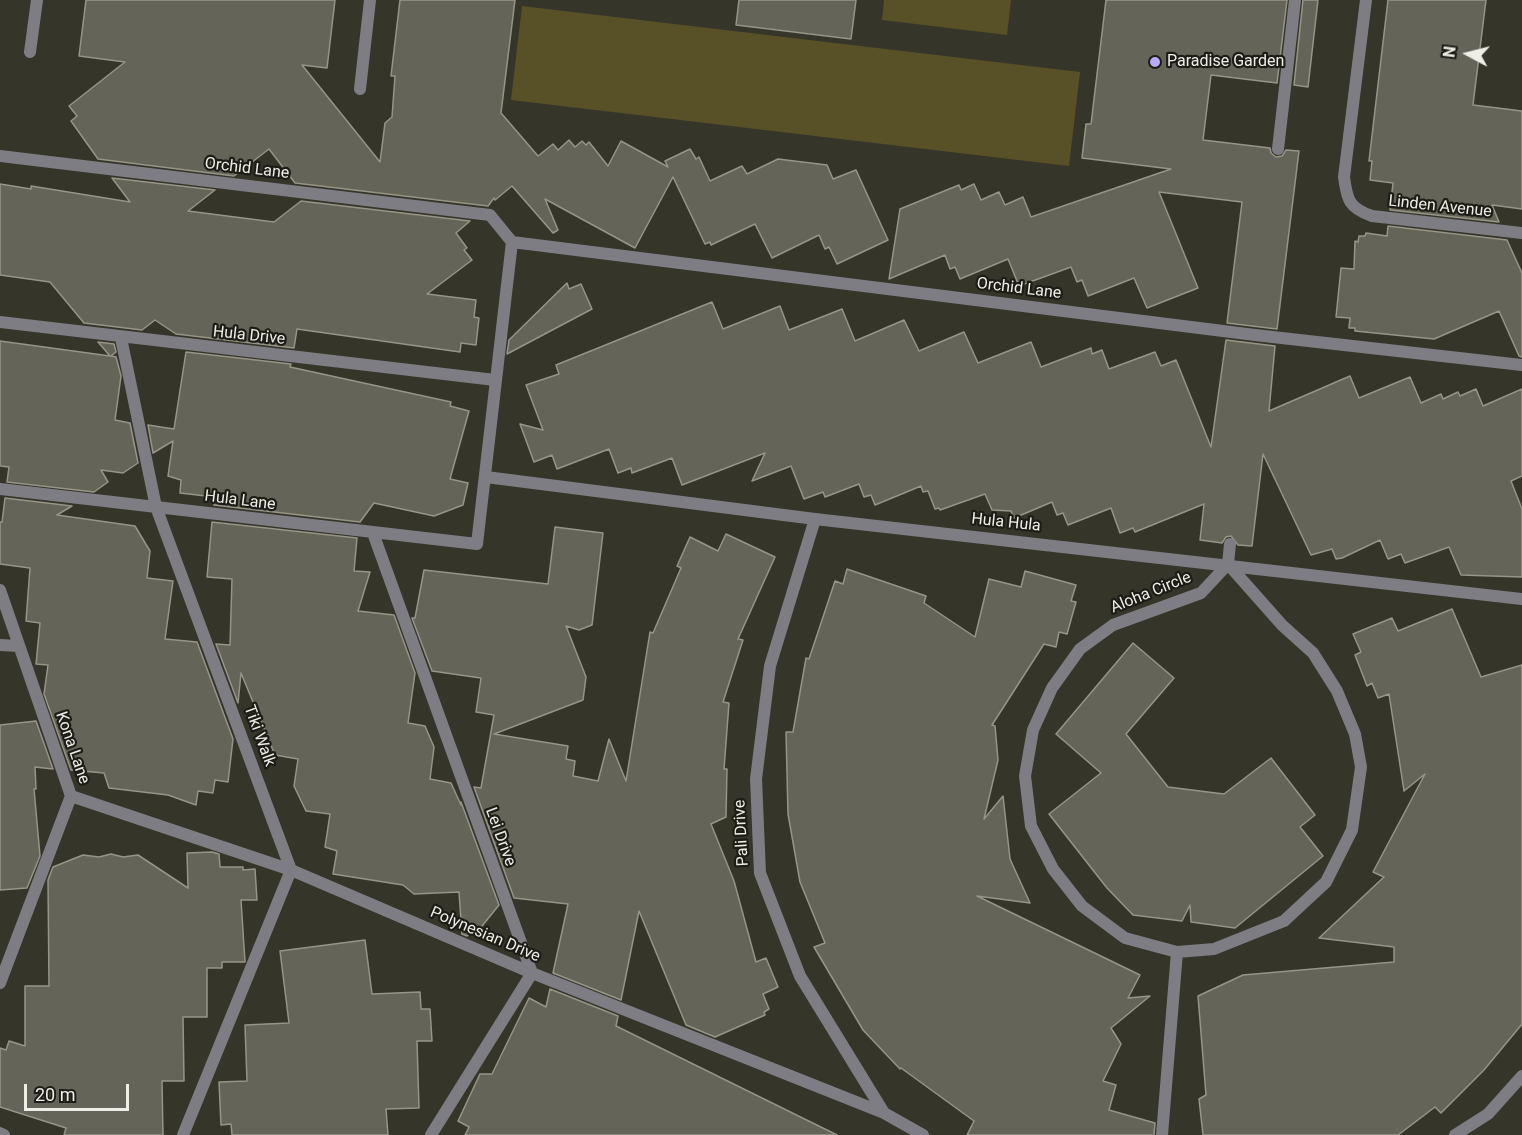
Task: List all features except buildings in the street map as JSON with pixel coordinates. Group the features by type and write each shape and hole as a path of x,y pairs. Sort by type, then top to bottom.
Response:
{"street":[{"path":"30,52 37,0"},
{"path":"360,89 370,0"},
{"path":"1278,149 1295,0"},
{"name":"Linden Avenue","path":"1366,0 1344,177 1346,195 1356,211 1372,216 1522,233"},
{"name":"Orchid Lane","path":"0,156 490,215 512,242 1255,335 1522,365"},
{"path":"486,477 512,242"},
{"name":"Hula Drive","path":"0,322 121,338 495,380"},
{"name":"Tiki Walk","path":"121,338 156,507 291,870"},
{"name":"Hula Lane","path":"0,489 477,544 486,477"},
{"name":"Hula Hula","path":"486,477 815,519 1522,598"},
{"name":"Pali Drive","path":"815,519 770,666 756,779 760,873 800,976 884,1113 922,1135"},
{"name":"Lei Drive","path":"373,533 532,973"},
{"path":"1228,564 1230,544"},
{"name":"Aloha Circle","path":"1228,564 1282,625 1313,653 1337,691 1355,734 1361,768 1353,830 1326,882 1284,921 1214,949 1177,952 1125,938 1082,906 1053,869 1031,826 1025,776 1033,730 1052,688 1080,649 1113,625 1201,593 1228,564"},
{"name":"Kona Lane","path":"0,590 71,796 6,954 0,983"},
{"path":"0,645 18,646"},
{"name":"Polynesian Drive","path":"71,796 291,870 532,973 884,1113"},
{"path":"183,1135 291,870"},
{"path":"1162,1135 1177,952"},
{"path":"431,1135 532,973"},
{"path":"1455,1135 1488,1114 1522,1076"}],"shaded area":[{"path":"884,0 1011,0 1007,35 882,20"},
{"path":"522,6 1080,72 1069,166 511,100"}],"place":[{"name":"Paradise Garden","path":"1155,62"}]}
